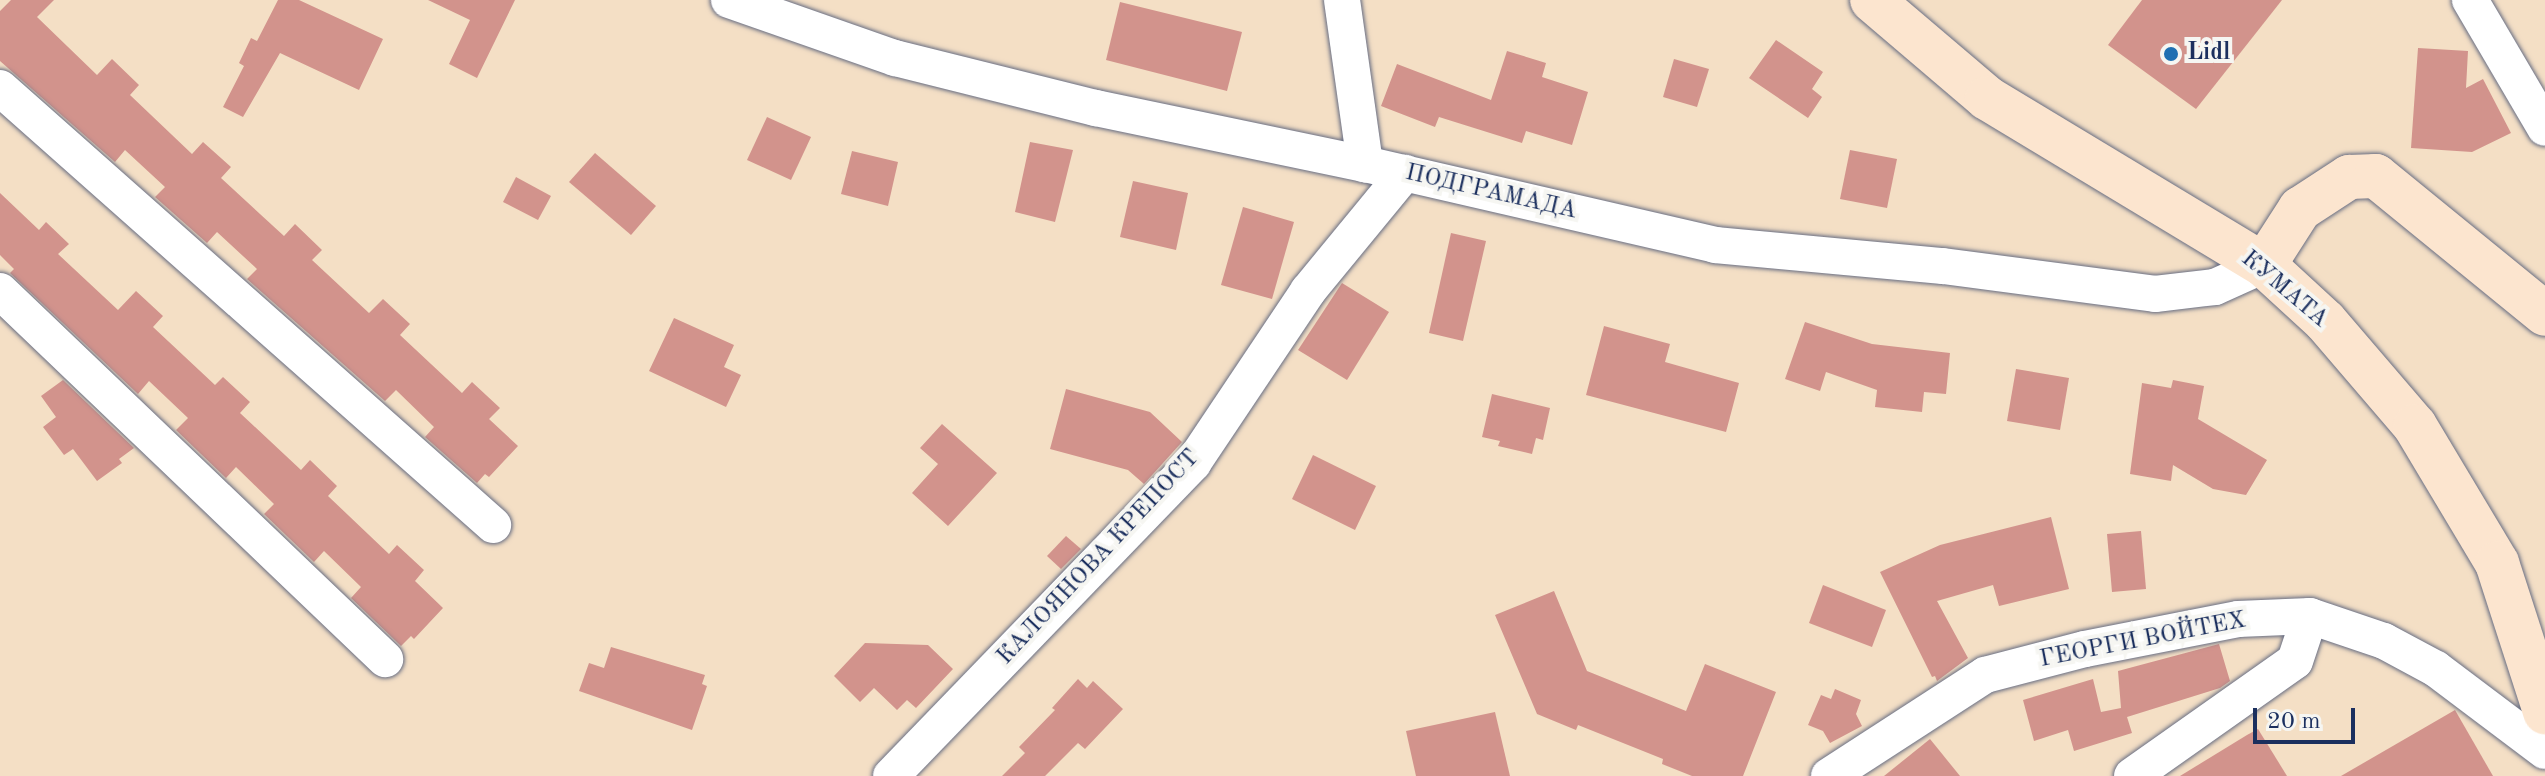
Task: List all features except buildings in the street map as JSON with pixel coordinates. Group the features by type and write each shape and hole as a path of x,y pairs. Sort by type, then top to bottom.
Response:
{"main road":[{"name":"КУМАТА","path":"1872,0 1987,98 2264,265 2325,321 2415,426 2497,563 2545,712"},
{"path":"2264,265 2300,209 2349,177 2376,176 2545,314"}],"street":[{"name":"ПОДГРАМАДА","path":"729,0 895,58 1096,108 1365,164 1715,245 1943,266 2155,294 2215,287 2264,265"},
{"path":"1342,0 1365,164"},
{"path":"2470,0 2545,128"},
{"path":"0,88 493,525"},
{"name":"КАЛОЯНОВА КРЕПОСТ","path":"891,776 1193,463 1308,291 1405,173"},
{"path":"0,291 385,659"},
{"path":"2132,776 2295,661 2310,616"},
{"name":"ГЕОРГИ ВОЙТЕХ","path":"1829,776 1985,675 2085,649 2238,619 2310,616 2384,641 2436,669 2545,751"}],"place":[{"name":"Lidl","path":"2171,54"}]}
